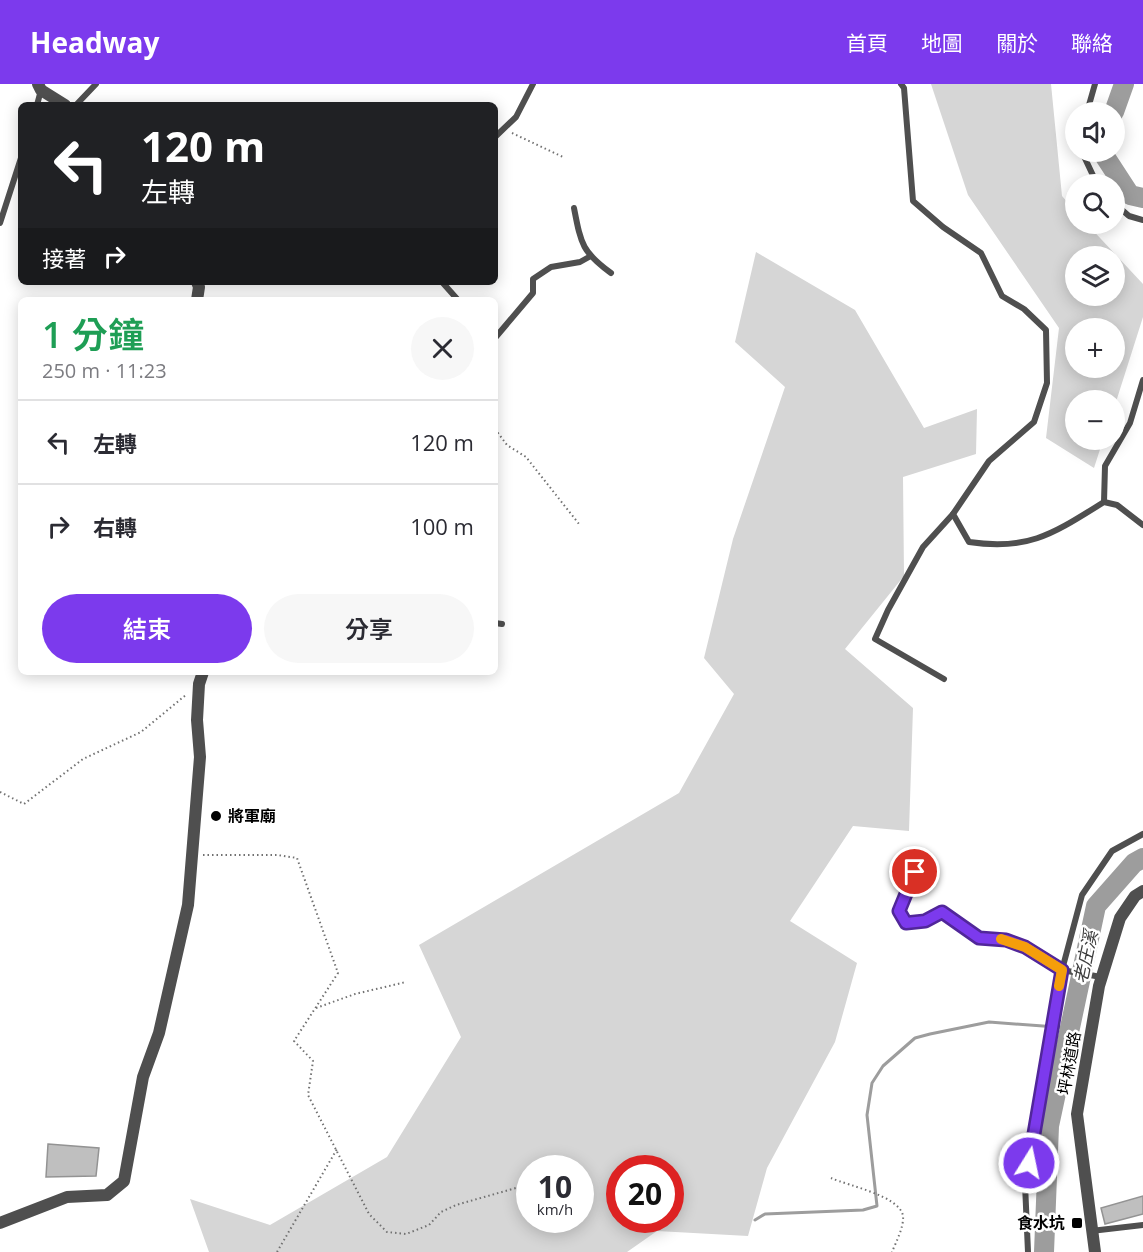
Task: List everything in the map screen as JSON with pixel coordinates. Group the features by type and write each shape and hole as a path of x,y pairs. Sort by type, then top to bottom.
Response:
{"street":[{"path":"39,87 62,102"},
{"path":"0,1223 67,1197 107,1195 124,1181 143,1077 159,1033 188,905 200,758 197,720 201,678"},
{"name":"坪林道路","path":"1095,1252 1090,1232 1077,1114 1102,977 1120,918 1135,896 1143,891"}],"lane":[{"path":"79,102 96,84"},
{"path":"498,134 516,117 532,84"},
{"path":"900,84 904,88 913,201 943,227 981,253 1002,296 1023,309 1046,330 1047,383 1034,422 989,461 953,514 923,547 888,610 875,639 944,679"},
{"path":"1089,102 1095,84"},
{"path":"37,102 39,87"},
{"path":"0,224 18,167"},
{"path":"574,208 579,235 589,256 611,273"},
{"path":"1125,213 1143,220"},
{"path":"498,335 533,294 533,279 551,267 580,262 589,256"},
{"path":"445,285 455,297"},
{"path":"1104,502 1105,466 1130,423 1143,380"},
{"path":"953,514 969,543 999,547 1026,544 1068,524 1104,502 1117,505 1143,525"},
{"path":"1028,1252 1025,1184 1062,970 1082,895 1112,851 1143,834"},
{"path":"915,872 899,911 906,923 925,921 942,912 979,938 1006,940 1025,947 1062,970 1102,977"},
{"path":"1090,1232 1143,1225"}],"path":[{"path":"504,129 563,157"},
{"path":"498,433 507,445 526,457 579,524"},
{"path":"0,792 24,804 83,759 141,732 201,678"},
{"path":"191,855 277,855 297,858 338,973 294,1041 313,1061 308,1095 369,1214 387,1232 406,1233 429,1225 441,1212 456,1205 516,1188"},
{"path":"316,1008 356,994 406,982"},
{"path":"277,1252 337,1149"},
{"path":"831,1178 860,1190 882,1194 901,1210 903,1219 892,1252"}],"shaded area":[{"path":"931,84 1051,84 1062,196 1065,199 1065,234 1096,234 1108,246 1065,246 1065,306 1125,306 1125,265 1143,284 1143,317 1125,374 1125,318 1065,318 1065,378 1124,378 1120,390 1065,390 1065,450 1046,438 1059,328 968,195"},
{"path":"756,252 855,310 924,428 977,409 976,454 903,477 904,576 845,649 913,708 909,831 853,826 790,921 857,963 835,1042 767,1168 748,1236 684,1232 684,1155 606,1155 606,1233 654,1233 627,1252 209,1252 190,1199 270,1225 387,1157 461,1037 419,945 679,793 734,694 704,658 733,539 785,387 735,342"},
{"path":"1065,450 1100,450 1094,468"}],"building":[{"path":"48,1144 99,1148 96,1176 46,1177"},
{"path":"1143,1196 1143,1214 1105,1224 1101,1208"}],"waterway":[{"name":"老庄溪","path":"1118,102 1124,84"},
{"name":"老庄溪","path":"1109,162 1130,195 1143,198"},
{"name":"老庄溪","path":"1044,1252 1049,1126 1096,906 1134,863 1143,858"},
{"path":"755,1220 765,1214 863,1210 877,1206 867,1115 872,1083 883,1066 915,1038 989,1022 1070,1028"}],"slow traffic":[{"path":"1001,939 1025,947 1062,970 1059,986"}],"place":[{"name":"將軍廟","path":"216,816"},
{"name":"食水坑","path":"1077,1223"}],"route":[{"path":"915,872 899,911 906,923 925,921 942,912 979,938 1006,940 1025,947 1062,970 1029,1163"}]}
